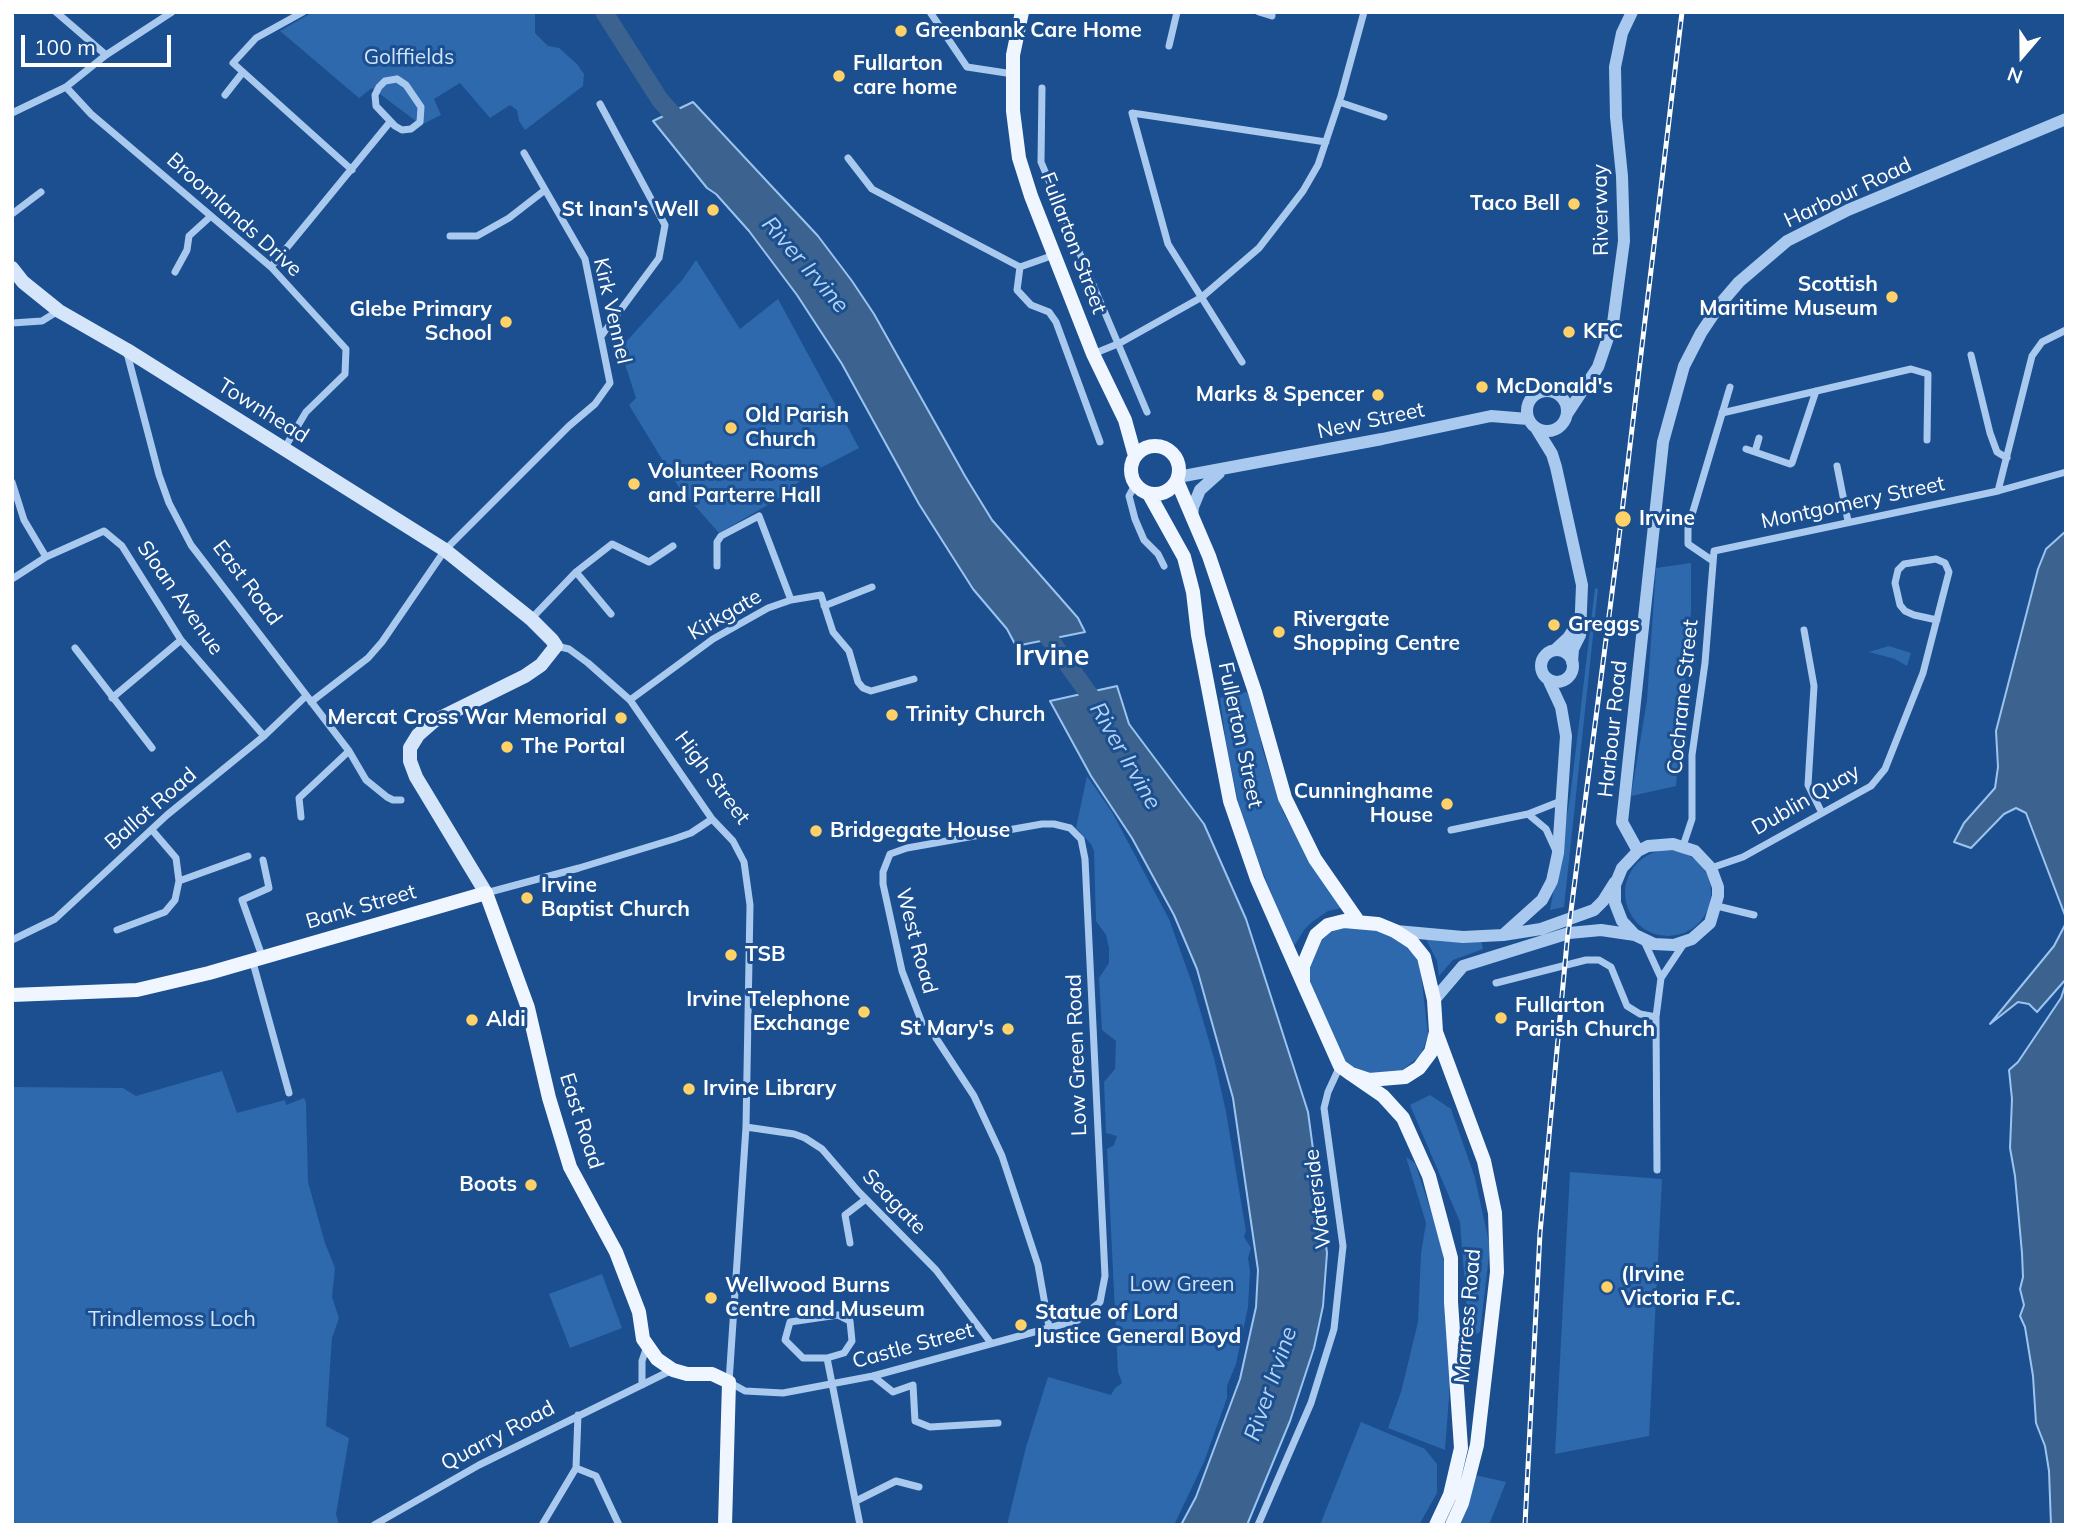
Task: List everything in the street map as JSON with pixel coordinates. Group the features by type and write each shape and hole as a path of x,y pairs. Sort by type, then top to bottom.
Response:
{"main road":[{"name":"Fullarton Street","path":"1022,12 1013,55 1013,111 1019,158 1093,354 1125,420 1135,456"},
{"name":"Townhead","path":"12,268 23,282 59,311 127,350 445,550"},
{"name":"Fullarton Street","path":"1125,420 1150,446"},
{"path":"1150,446 1166,448 1177,461 1178,479 1165,493 1149,494 1135,485 1130,471 1135,456 1150,446"},
{"name":"Fullerton Street","path":"1178,479 1209,556 1255,692 1285,798 1315,859 1358,921"},
{"name":"Fullerton Street","path":"1149,494 1184,557 1193,592 1200,647 1230,801 1257,880 1303,983"},
{"name":"High Street","path":"445,550 531,619 556,646"},
{"path":"486,893 416,777 410,761 410,748 418,735 434,721 525,676 541,665 556,646"},
{"name":"Bank Street","path":"12,995 137,990 209,973 486,893"},
{"name":"East Road","path":"486,893 528,1008 551,1108 569,1167 616,1252 639,1312 643,1339 647,1345"},
{"path":"1358,921 1378,924 1395,932 1412,942 1423,957 1434,1000 1436,1032 1431,1052 1419,1068 1405,1077 1369,1080 1345,1070 1303,983 1303,967 1316,935 1328,925 1358,921"},
{"name":"Marress Road","path":"1436,1032 1484,1161 1495,1213 1497,1272 1477,1444 1462,1503 1452,1525"},
{"name":"Marress Road","path":"1345,1070 1383,1096 1403,1118 1429,1176 1451,1258 1451,1303 1461,1448 1450,1495 1436,1525"},
{"path":"647,1345 657,1359 673,1370 687,1374 712,1374 729,1382 725,1525"}],"street":[{"path":"55,12 106,55"},
{"path":"12,113 66,87 106,55 172,12"},
{"path":"303,12 256,38 233,63 352,170"},
{"path":"930,12 967,67 1013,74"},
{"path":"1169,47 1177,12"},
{"path":"1259,12 1272,16"},
{"path":"1093,354 1120,344 1202,296 1259,248 1303,191 1318,164 1339,102 1364,12"},
{"name":"Riverway","path":"1621,12 1622,33"},
{"name":"Riverway","path":"1567,414 1598,367 1614,323 1624,241 1615,67 1622,33 1632,12"},
{"path":"225,95 243,72"},
{"path":"397,79 406,85 421,107 421,118 415,127 406,130 390,122 378,110 375,95 382,84 397,79"},
{"name":"Broomlands Drive","path":"66,87 90,114 271,267 346,349 345,374 306,412 284,449"},
{"path":"1042,88 1041,162 1147,412"},
{"path":"1339,102 1384,117"},
{"path":"600,104 665,225 659,258 601,335"},
{"path":"1242,362 1168,244 1132,113 1325,142"},
{"name":"Harbour Road","path":"1637,851 1622,822 1663,442 1684,366 1702,333 1721,303 1739,282 1787,241 1805,230 2066,119"},
{"path":"271,267 390,122"},
{"name":"Kirk Vennel","path":"309,699 368,658 382,642 445,550 569,426 595,404 610,383 585,259 524,153"},
{"path":"848,158 872,190 1020,267 1054,255"},
{"path":"450,236 477,236 509,218 545,190"},
{"path":"12,214 41,192"},
{"path":"175,272 187,250 190,236 211,216"},
{"path":"1020,267 1017,290 1031,305 1049,312 1056,322 1100,442"},
{"path":"12,323 41,321 59,311"},
{"path":"1998,491 2032,356 2042,342 2066,330"},
{"name":"East Road","path":"127,350 159,474 172,508 191,545 349,751 366,780 387,797 401,800"},
{"path":"1971,355 1990,433 1997,452 2007,457"},
{"path":"1722,413 1911,369 1928,373 1927,440"},
{"path":"1560,395 1587,381"},
{"path":"1713,561 1688,544 1688,528 1730,387"},
{"path":"1548,679 1557,681 1566,678 1572,671 1573,649 1580,635 1581,585 1552,454 1532,423 1527,407 1538,393 1549,391 1560,395 1566,404 1567,414 1560,426 1552,454"},
{"path":"1746,449 1792,463 1816,391"},
{"name":"New Street","path":"1178,479 1491,416 1532,423"},
{"path":"1532,423 1549,431 1560,426"},
{"path":"1755,452 1759,438"},
{"path":"1837,466 1848,522"},
{"path":"1192,519 1193,507 1200,490 1223,470"},
{"name":"Montgomery Street","path":"1714,551 1998,491 2066,472"},
{"path":"12,482 24,520 46,557"},
{"path":"1135,485 1129,496 1135,519 1144,540 1158,554 1164,566"},
{"path":"718,566 717,542 720,536 758,516 791,600"},
{"name":"Sloan Avenue","path":"12,579 46,557 104,531 122,546 181,640 264,736"},
{"path":"531,619 576,572 612,544 649,562 673,546"},
{"name":"Cochrane Street","path":"1684,846 1692,819 1692,755 1705,663 1714,551"},
{"name":"Dublin Quay","path":"1711,868 1743,857 1871,786 1885,769 1923,673 1937,620 1949,572 1945,563 1936,559 1905,564 1895,575 1900,605 1914,615 1937,620"},
{"path":"576,572 611,614"},
{"path":"872,587 824,606 833,632 849,652 858,682 863,688 871,691 914,679"},
{"name":"Kirkgate","path":"630,700 713,639 768,608 791,600 821,595 824,606"},
{"path":"1503,935 1542,900 1552,881 1558,853 1566,736 1561,707 1543,672 1542,662 1545,655 1568,638 1580,621"},
{"path":"1804,630 1814,686 1808,785 1822,813"},
{"path":"112,698 181,640"},
{"name":"High Street","path":"556,646 569,649 630,700 712,820 740,852 748,882 750,905 746,1127 729,1382"},
{"path":"75,648 152,748"},
{"path":"1555,650 1567,654 1572,662"},
{"name":"Ballot Road","path":"12,940 55,919 152,830 309,699"},
{"path":"301,817 299,798 349,751"},
{"path":"1451,830 1528,814 1561,801"},
{"path":"1528,814 1546,829 1558,853"},
{"name":"Bank Street","path":"486,893 674,839 691,833 712,820"},
{"name":"West Road","path":"909,1027 922,1023 902,971 883,884 883,872 890,854 907,848 1054,824"},
{"name":"Low Green Road","path":"1054,824 1070,828 1081,839 1086,859 1105,1276 1100,1302"},
{"path":"117,930 166,912 175,900 180,881 176,859 152,830"},
{"path":"1395,932 1463,937 1541,929 1594,910 1603,901 1628,860 1637,851 1660,843 1684,846 1695,851 1711,868 1718,887 1717,906 1710,923 1702,932 1685,942 1674,945 1654,944 1601,930 1569,933 1463,966 1434,1000"},
{"path":"180,881 248,856"},
{"path":"263,860 269,888 242,900 289,1094"},
{"path":"1617,879 1615,903 1622,921 1639,938 1661,978"},
{"path":"1717,906 1754,915"},
{"path":"1657,1170 1656,1017 1661,978 1685,942"},
{"path":"1496,983 1586,960 1599,960 1611,967 1628,1006 1640,1014 1656,1017"},
{"path":"936,1038 974,1096 1002,1156 1038,1265 1049,1327"},
{"name":"Waterside","path":"1258,1525 1311,1403 1334,1329 1343,1246 1324,1108 1328,1092 1345,1070"},
{"name":"Seagate","path":"746,1127 794,1135 813,1142 936,1270 991,1343"},
{"path":"850,1243 845,1214 866,1199"},
{"name":"Castle Street","path":"729,1382 746,1391 763,1394 783,1394 833,1385 1078,1320 1100,1302"},
{"path":"838,1315 850,1321 852,1341 849,1347 845,1353 827,1358 803,1358 785,1340 790,1322 838,1315"},
{"path":"642,1385 642,1361 647,1345"},
{"path":"827,1358 860,1525"},
{"name":"Quarry Road","path":"374,1525 384,1522 479,1465 673,1370"},
{"path":"873,1376 893,1392 913,1385 915,1420 930,1427 998,1423"},
{"path":"542,1525 576,1468 578,1415"},
{"path":"576,1468 596,1476 619,1525"},
{"path":"856,1502 897,1481 919,1487"}],"green space":[{"name":"Golffields","path":"313,12 535,12 535,33 548,46 559,48 577,64 584,74 583,86 525,130 519,121 517,110 510,105 490,118 460,83 434,99 441,115 421,125 372,88 359,98 280,31"},
{"path":"696,260 740,329 778,299 859,448 809,474 773,502 719,533 680,489 629,405 636,398 624,361 624,344 683,279"},
{"path":"1691,563 1691,611 1676,786 1631,796 1647,700 1656,568"},
{"path":"1595,588 1598,589 1564,907 1550,910 1570,798"},
{"path":"1889,646 1911,653 1907,666 1895,659 1869,652"},
{"path":"1251,691 1263,751 1283,812 1311,862 1342,908 1328,911 1312,922 1293,948 1248,835 1226,743 1220,698"},
{"name":"Low Green","path":"1087,776 1112,812 1169,919 1193,986 1226,1112 1246,1231 1244,1237 1251,1248 1248,1258 1248,1307 1236,1364 1227,1386 1227,1398 1204,1462 1174,1525 1007,1525 1026,1447 1048,1377 1111,1395 1122,1383 1118,1372 1107,1149 1114,1145 1117,1136 1106,1133 1104,1082 1115,1069 1116,1041 1102,1030 1099,978 1109,963 1109,948 1106,935 1096,921 1094,851 1076,828"},
{"path":"1668,850 1692,857 1704,869 1711,893 1704,917 1692,929 1668,936 1644,929 1632,917 1625,893 1632,869 1644,857"},
{"path":"1350,924 1392,934 1407,944 1420,965 1428,1035 1421,1055 1401,1071 1371,1074 1355,1069 1340,1056 1311,985 1308,975 1314,946 1327,932"},
{"path":"1425,937 1481,939 1483,949 1453,960 1439,976 1437,961"},
{"name":"Trindlemoss Loch","path":"222,1071 237,1113 285,1100 286,1105 304,1098 306,1102 308,1182 335,1268 332,1297 339,1318 332,1338 326,1426 349,1438 336,1514 339,1525 12,1525 12,1087 123,1088 136,1096"},
{"path":"1430,1095 1451,1109 1475,1178 1490,1247 1480,1332 1469,1338 1460,1222 1410,1105"},
{"path":"1406,1157 1415,1163 1439,1235 1445,1267 1451,1370 1445,1450 1388,1428 1401,1392 1418,1322 1421,1253 1426,1223"},
{"path":"1570,1172 1662,1179 1649,1436 1555,1454"},
{"path":"602,1274 622,1328 570,1348 549,1294"},
{"path":"1361,1422 1425,1449 1437,1464 1437,1493 1419,1525 1320,1525"},
{"path":"1475,1475 1506,1482 1489,1525 1459,1525"}],"water":[{"path":"693,102 818,236 852,281 874,314 992,520 1078,618 1085,632 1016,646 1007,629 973,589 919,504 842,364 797,295 749,231 716,194 707,188 653,121"},
{"path":"2066,531 2066,918 2026,813 2016,808 2004,814 1971,848 1954,842 1964,823 1995,788 1998,767 1996,731 2038,569 2046,549"},
{"path":"1117,686 1129,724 1204,824 1246,919 1308,1112 1327,1253 1323,1306 1314,1348 1290,1421 1247,1525 1181,1525 1196,1497 1240,1379 1256,1307 1258,1270 1233,1098 1197,969 1174,915 1132,838 1091,776 1050,701"},
{"path":"2066,923 2066,979 2037,1012 2029,1004 2018,1002 1990,1024 2054,946"},
{"path":"2066,983 2066,1525 2051,1525 2049,1471 2045,1446 2036,1423 2033,1376 2025,1327 2020,1316 2024,1305 2020,1289 2023,1277 2022,1253 2010,1148 2012,1099 2009,1070 2018,1062 2061,998"}],"waterway":[{"name":"River Irvine","path":"604,12 660,100 686,129"},
{"name":"River Irvine","path":"1036,620 1101,711"}],"railway":[{"path":"1525,1525 1540,1233 1567,942 1682,12"}],"place":[{"name":"Greenbank Care Home","path":"901,31"},
{"name":"Fullarton care home","path":"839,76"},
{"name":"Taco Bell","path":"1574,204"},
{"name":"St Inan's Well","path":"713,210"},
{"name":"Scottish Maritime Museum","path":"1892,297"},
{"name":"Glebe Primary School","path":"506,322"},
{"name":"KFC","path":"1569,332"},
{"name":"McDonald's","path":"1482,387"},
{"name":"Marks & Spencer","path":"1378,395"},
{"name":"Old Parish Church","path":"731,428"},
{"name":"Volunteer Rooms and Parterre Hall","path":"634,484"},
{"name":"Irvine","path":"1623,519"},
{"name":"Greggs","path":"1554,625"},
{"name":"Rivergate Shopping Centre","path":"1279,632"},
{"name":"Trinity Church","path":"892,715"},
{"name":"Mercat Cross War Memorial","path":"621,718"},
{"name":"The Portal","path":"507,747"},
{"name":"Cunninghame House","path":"1447,804"},
{"name":"Bridgegate House","path":"816,831"},
{"name":"Irvine Baptist Church","path":"527,898"},
{"name":"TSB","path":"731,955"},
{"name":"Irvine Telephone Exchange","path":"864,1012"},
{"name":"Fullarton Parish Church","path":"1501,1018"},
{"name":"Aldi","path":"472,1020"},
{"name":"St Mary's","path":"1008,1029"},
{"name":"Irvine Library","path":"689,1089"},
{"name":"Boots","path":"531,1185"},
{"name":"(Irvine Victoria F.C.","path":"1607,1287"},
{"name":"Wellwood Burns Centre and Museum","path":"711,1298"},
{"name":"Statue of Lord Justice General Boyd","path":"1021,1325"}],"district":[{"name":"Irvine","path":"1052,657"}]}
